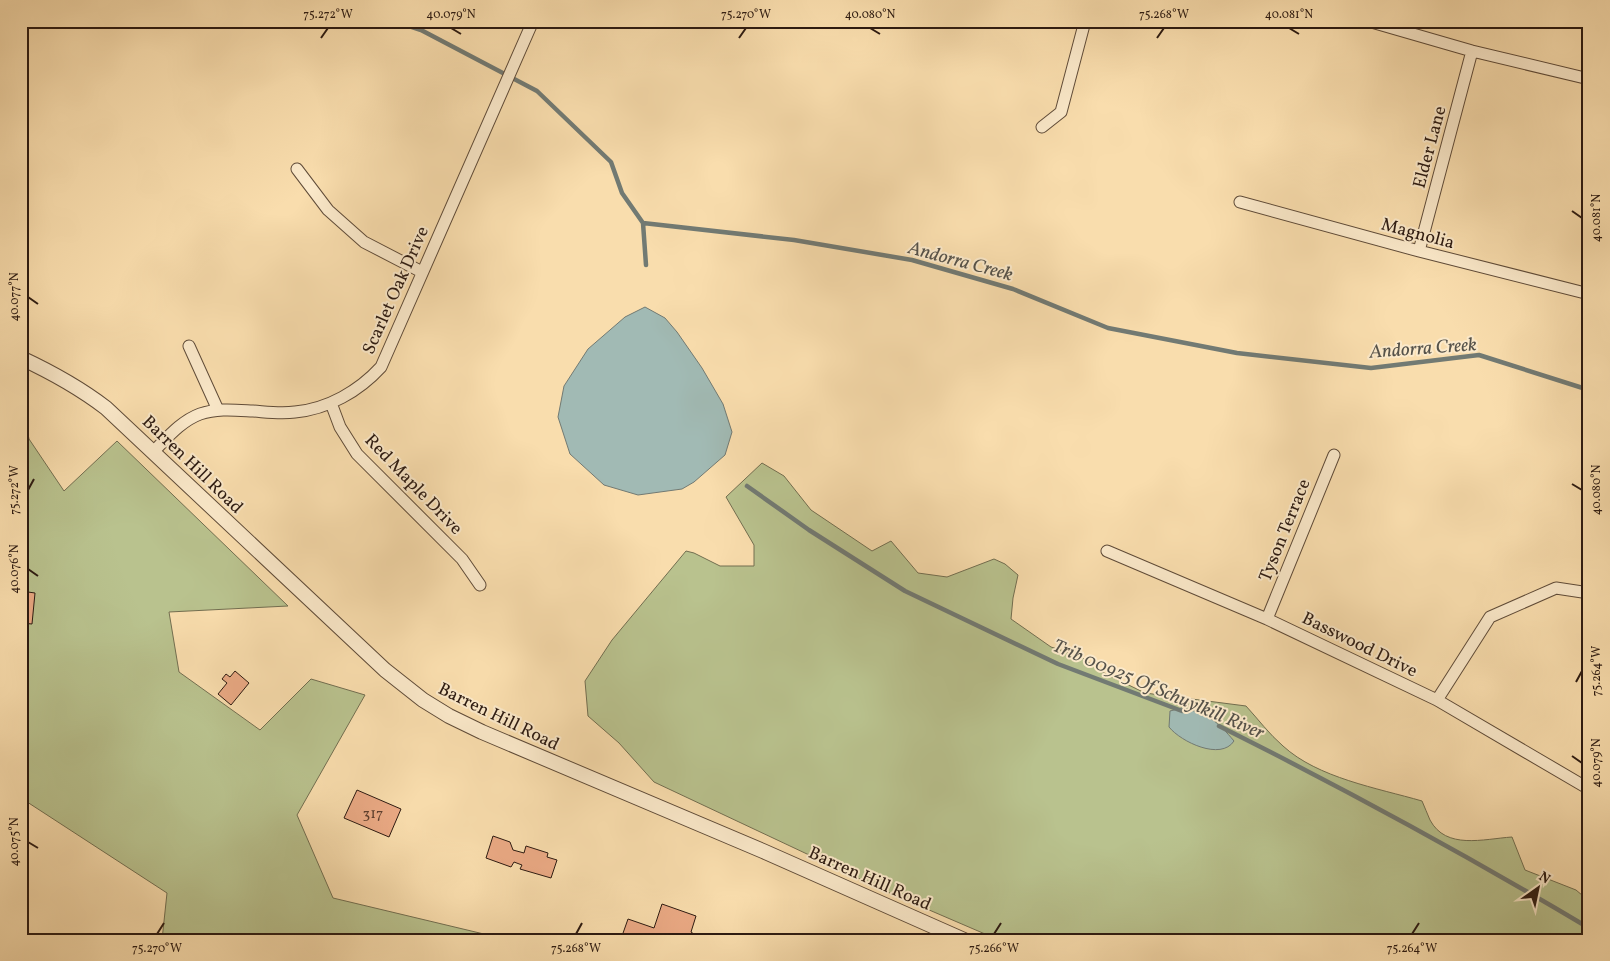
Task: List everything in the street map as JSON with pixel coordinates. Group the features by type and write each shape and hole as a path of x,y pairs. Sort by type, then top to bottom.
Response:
{"street":[{"name":"Scarlet Oak Drive","path":"153,452 179,426 198,414 218,410 305,411 332,403 364,382 381,367 533,21"},
{"path":"1042,127 1062,112 1085,21"},
{"path":"1368,21 1472,51 1589,79"},
{"name":"Elder Lane","path":"1420,251 1472,51"},
{"path":"297,170 328,210 364,242 422,272"},
{"name":"Magnolia","path":"1240,202 1589,294"},
{"path":"189,346 218,410"},
{"name":"Barren Hill Road","path":"21,358 84,392 116,416 385,670 423,700 449,716 532,755 764,851 964,940"},
{"name":"Red Maple Drive","path":"332,403 340,427 357,454 462,559 480,585"},
{"name":"Tyson Terrace","path":"1267,619 1334,455"},
{"name":"Basswood Drive","path":"1107,551 1267,619 1436,700 1589,789"},
{"path":"1436,700 1490,617 1556,588 1589,593"}],"green space":[{"path":"21,402 29,439 64,491 117,441 288,606 169,612 179,672 260,730 311,679 365,695 297,815 333,898 509,940 162,940 167,893 21,798"},
{"path":"762,463 784,476 811,510 872,551 891,541 918,573 947,577 994,559 1005,564 1018,575 1011,619 1051,647 1080,656 1100,671 1145,693 1246,706 1283,746 1313,766 1349,781 1422,801 1430,820 1445,836 1466,841 1512,837 1525,870 1576,890 1589,901 1589,940 999,940 892,894 654,782 619,743 588,716 585,681 612,640 686,551 720,566 754,566 754,545 726,497"}],"water":[{"path":"645,307 665,318 677,332 702,368 723,404 732,432 725,455 694,482 682,489 638,495 604,485 570,454 558,417 564,386 588,349 625,317"},
{"path":"1182,708 1212,719 1234,741 1228,747 1211,749 1201,747 1182,738 1169,727 1170,711"}],"building":[{"path":"21,591 35,593 32,624 21,623"},
{"path":"235,671 249,683 231,705 218,694 227,683 222,679 226,674 230,677"},
{"path":"357,790 401,809 389,837 344,818"},
{"path":"493,836 510,842 513,850 524,853 526,846 548,853 547,857 557,860 551,878 520,869 522,865 514,862 511,867 486,858"},
{"path":"662,904 696,916 691,932 698,937 698,940 633,940 622,936 628,919 654,928"}],"waterway":[{"name":"Andorra Creek","path":"394,21 421,30 537,91 611,162 622,193 643,223 794,240 912,260 1013,289 1108,328 1237,353 1371,368 1479,355 1589,390"},
{"name":"Trib 00925 Of Schuylkill River","path":"643,223 646,265"},
{"name":"Trib 00925 Of Schuylkill River","path":"747,486 809,530 905,591 1058,664 1182,711"},
{"name":"Trib 00925 Of Schuylkill River","path":"1219,726 1406,824 1589,928"}]}
